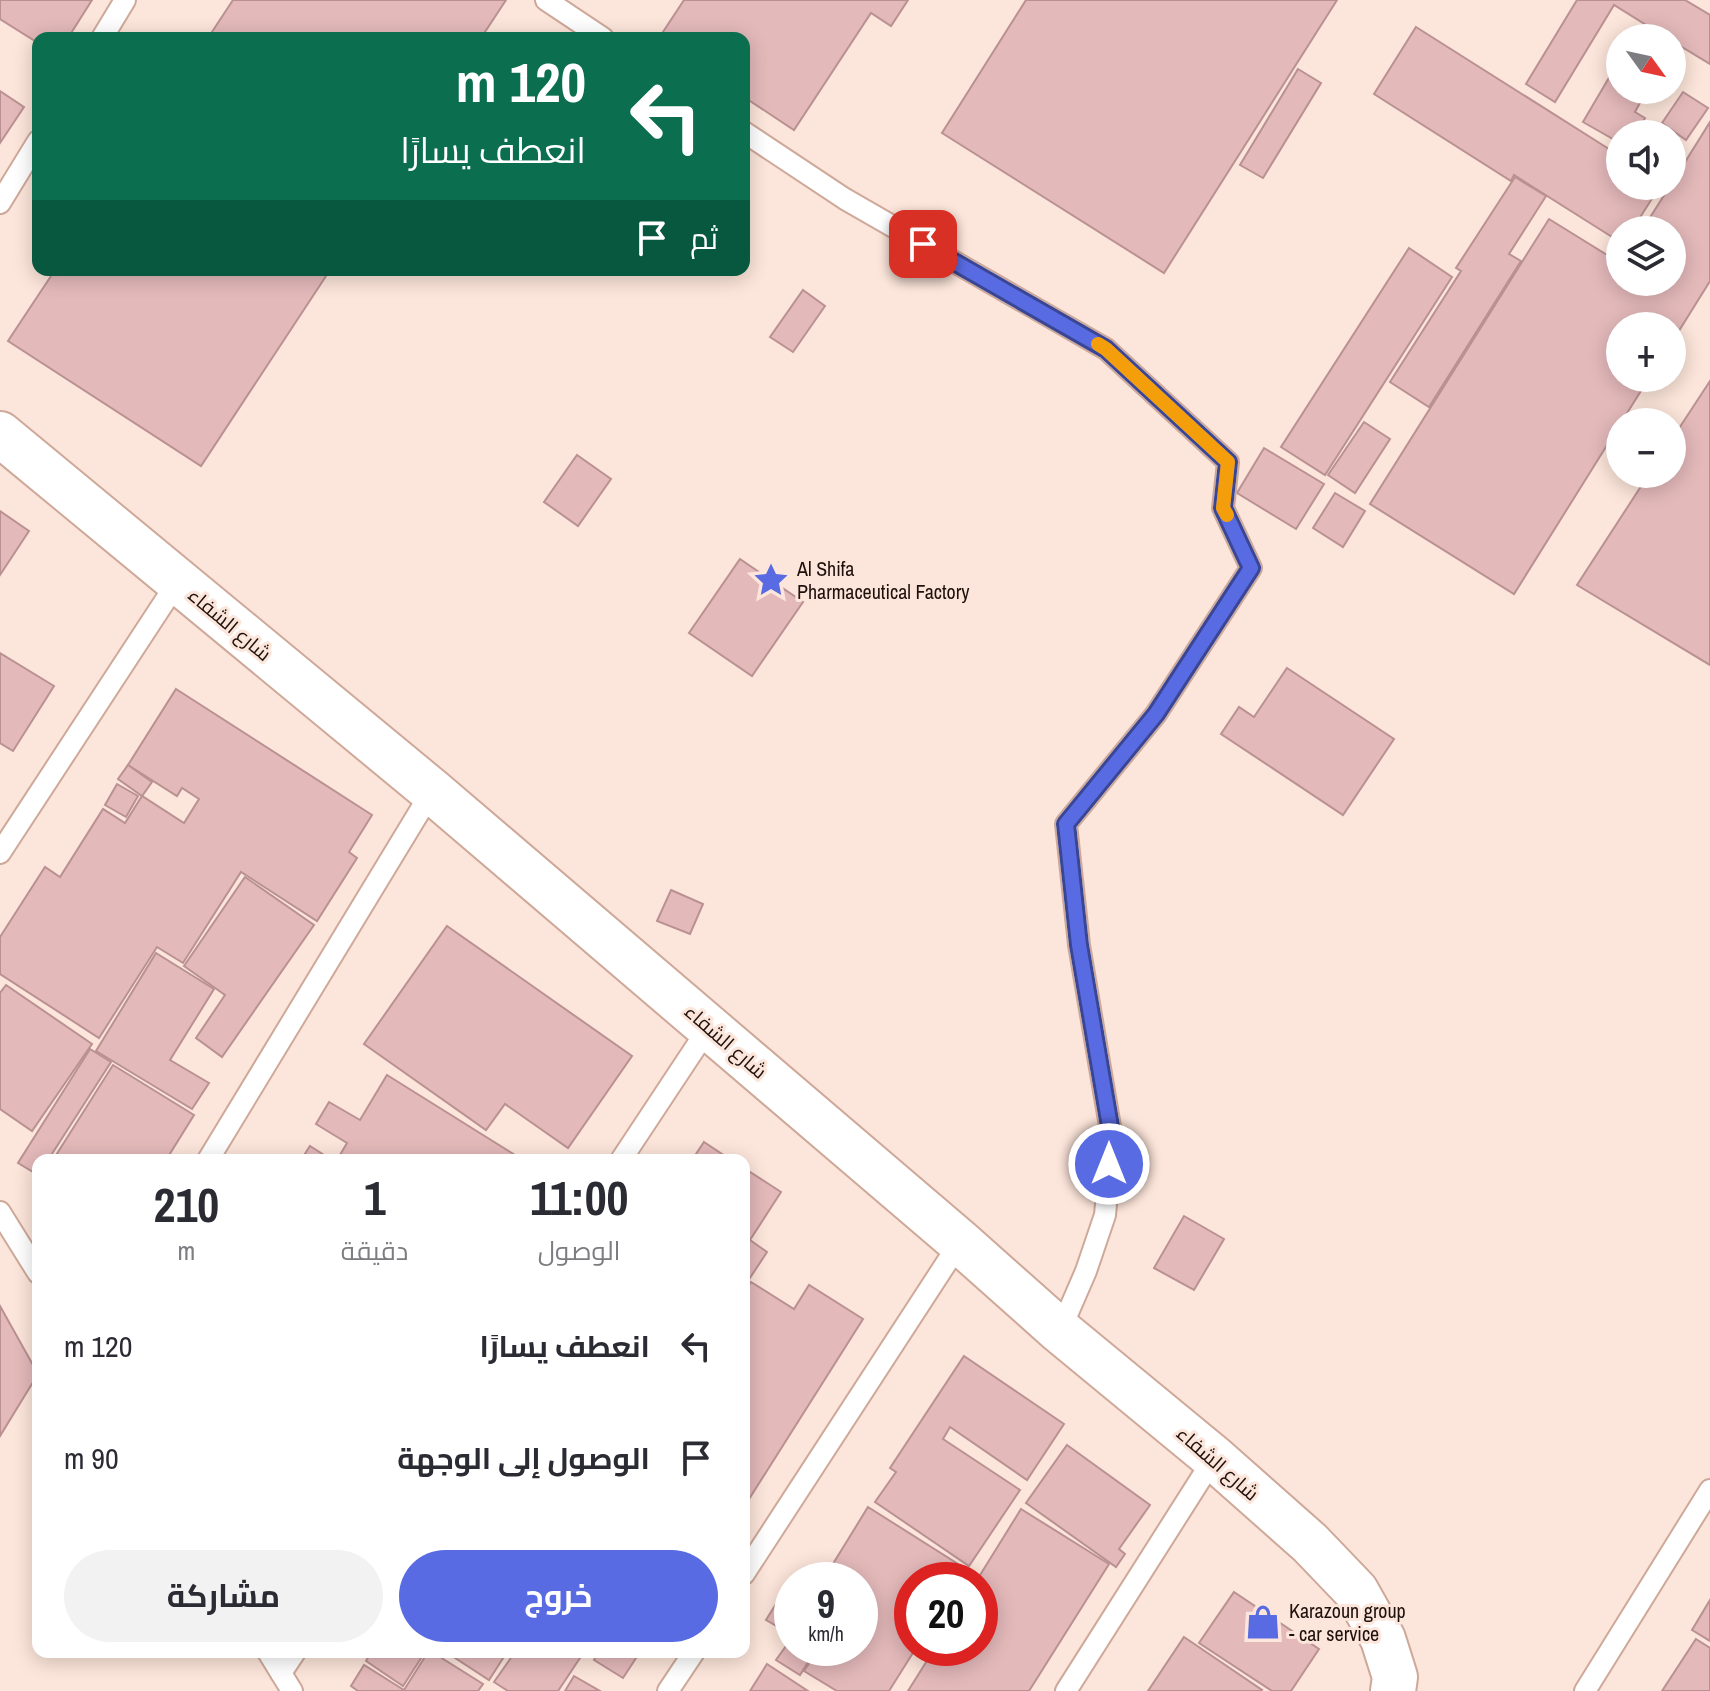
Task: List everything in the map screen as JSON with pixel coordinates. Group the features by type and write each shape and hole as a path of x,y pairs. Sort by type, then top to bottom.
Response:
{"street":[{"name":"شارع الشفاء","path":"0,434 432,791 1310,1543 1356,1591 1383,1639 1395,1677 1393,1691"}],"lane":[{"path":"106,32 125,0"},
{"path":"546,0 594,32"},
{"path":"750,136 845,199 1106,349 1228,462 1223,508 1251,568 1156,714 1066,824 1079,945 1112,1138 1105,1215 1086,1271 1060,1331"},
{"path":"0,203 32,151"},
{"path":"0,853 178,581"},
{"path":"212,1154 432,791"},
{"path":"625,1154 709,1027"},
{"path":"0,1212 32,1263"},
{"path":"750,1565 960,1242"},
{"path":"1066,1691 1214,1458"},
{"path":"1585,1691 1707,1505"},
{"path":"272,1658 292,1691"},
{"path":"281,1673 291,1658"},
{"path":"668,1691 690,1658"}],"building":[{"path":"0,0 92,0 72,32 32,32 32,39 0,19"},
{"path":"233,0 506,0 485,32 212,32"},
{"path":"684,0 908,0 891,26 871,13 794,130 750,101 750,32 663,32"},
{"path":"1026,0 1337,0 1164,273 942,133"},
{"path":"1577,0 1685,0 1710,15 1710,64 1686,49 1686,24 1645,24 1614,5 1555,102 1526,84"},
{"path":"1416,27 1606,147 1606,200 1651,200 1641,216 1606,216 1606,233 1514,175 1511,181 1374,94"},
{"path":"1298,69 1321,83 1263,178 1240,165"},
{"path":"1606,83 1606,104 1639,104 1635,112 1645,118 1606,120 1606,135 1583,122"},
{"path":"0,91 24,107 0,143"},
{"path":"1686,94 1708,108 1686,140 1686,120 1664,120 1675,104 1686,104"},
{"path":"1710,122 1710,281 1686,320 1686,312 1606,312 1606,392 1640,392 1630,408 1606,408 1606,447 1514,594 1370,504 1549,219 1606,254 1606,296 1686,296 1686,216 1651,216 1661,200 1686,200 1686,161"},
{"path":"1515,177 1546,196 1509,254 1521,261 1429,407 1390,382 1461,271 1456,268"},
{"path":"1409,248 1452,277 1325,475 1281,447"},
{"path":"51,276 326,276 201,466 8,341"},
{"path":"803,290 825,306 793,352 770,337"},
{"path":"1710,381 1710,665 1577,585 1640,488 1686,488 1686,418"},
{"path":"1364,422 1390,439 1355,493 1328,475"},
{"path":"1264,448 1324,484 1296,529 1237,493"},
{"path":"577,455 611,479 578,526 544,502"},
{"path":"1335,493 1365,511 1343,547 1313,528"},
{"path":"0,511 29,531 0,575"},
{"path":"740,559 803,602 752,676 689,633"},
{"path":"0,653 54,686 13,751 0,743"},
{"path":"1287,668 1394,739 1343,815 1221,734 1239,707 1254,717"},
{"path":"176,689 372,815 349,852 357,858 317,921 241,872 183,963 157,947 99,1038 0,974 0,937 45,867 60,877 103,809 125,823 142,796 184,823 199,799 182,788 177,796 128,765"},
{"path":"128,765 152,782 142,796 118,779"},
{"path":"117,784 138,796 126,817 105,805"},
{"path":"245,877 314,925 222,1057 196,1038 225,995 184,966"},
{"path":"671,890 703,904 690,934 657,921"},
{"path":"447,926 632,1056 568,1148 505,1104 486,1130 364,1044"},
{"path":"156,953 214,989 170,1060 209,1083 192,1109 96,1051"},
{"path":"6,985 92,1044 32,1131 0,1109 0,993"},
{"path":"90,1049 111,1062 52,1154 32,1154 32,1171 18,1163"},
{"path":"113,1065 194,1115 170,1154 57,1154"},
{"path":"387,1075 513,1154 341,1154 347,1143 316,1124 329,1102 360,1120"},
{"path":"704,1142 722,1154 696,1154"},
{"path":"310,1146 323,1154 305,1154"},
{"path":"750,1172 781,1192 750,1240"},
{"path":"1184,1216 1224,1239 1194,1290 1154,1268"},
{"path":"750,1240 767,1252 750,1278"},
{"path":"750,1284 794,1309 809,1285 863,1319 750,1498"},
{"path":"0,1306 32,1363 32,1384 0,1436"},
{"path":"964,1356 1064,1424 1027,1480 950,1427 943,1439 1020,1490 972,1562 963,1562 875,1502 896,1472 890,1468"},
{"path":"1067,1445 1150,1505 1119,1549 1125,1554 1116,1567 1026,1503"},
{"path":"868,1507 955,1562 894,1562 894,1666 905,1666 889,1691 837,1691 804,1671 807,1666 878,1666 878,1562 834,1562"},
{"path":"1021,1509 1109,1564 1029,1691 908,1691 924,1666 998,1666 998,1562 988,1562"},
{"path":"1234,1592 1319,1649 1291,1691 1272,1691 1199,1643"},
{"path":"1710,1600 1710,1641 1692,1630"},
{"path":"774,1607 774,1625 766,1620"},
{"path":"1184,1637 1262,1690 1148,1691"},
{"path":"1696,1639 1710,1648 1710,1691 1662,1691"},
{"path":"368,1658 421,1658 403,1686 366,1661"},
{"path":"424,1658 442,1658 483,1684 478,1691 358,1691 351,1686 364,1665 404,1690"},
{"path":"455,1658 503,1658 489,1680"},
{"path":"511,1658 580,1658 558,1691 508,1691 494,1682"},
{"path":"595,1658 636,1658 623,1678"},
{"path":"767,1664 808,1691 750,1691"},
{"path":"786,1666 806,1666 800,1675"},
{"path":"574,1676 600,1691 565,1691"}],"slow traffic":[{"path":"1098,344 1228,462 1223,508 1227,515"}],"place":[{"name":"Al Shifa Pharmaceutical Factory","path":"771,580"},
{"name":"Karazoun group - car service","path":"1263,1622"}],"route":[{"path":"923,244 1106,349 1228,462 1223,508 1251,568 1156,714 1066,824 1079,945 1112,1138 1109,1164"}]}
